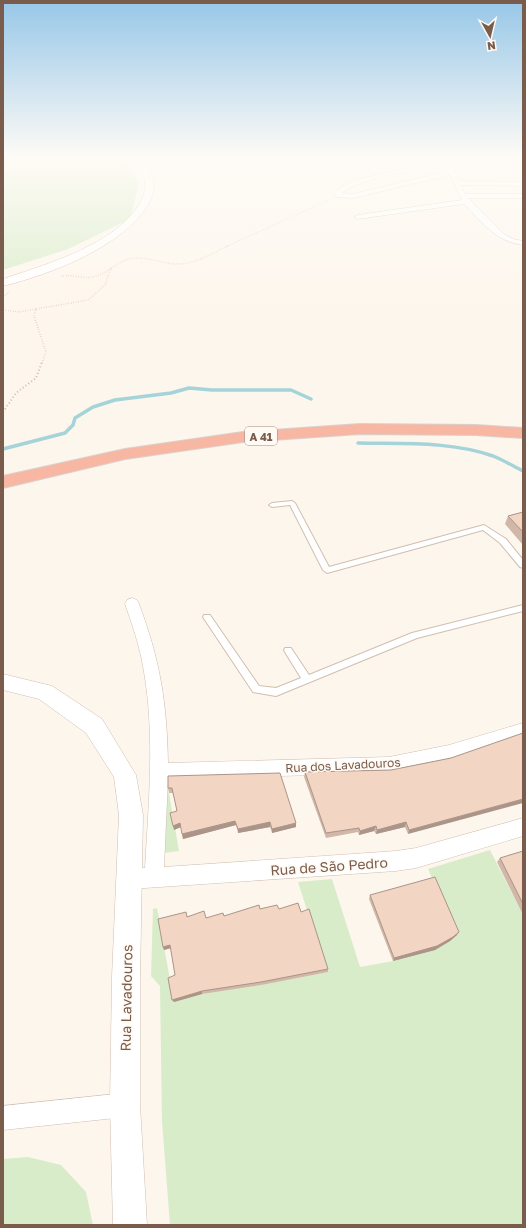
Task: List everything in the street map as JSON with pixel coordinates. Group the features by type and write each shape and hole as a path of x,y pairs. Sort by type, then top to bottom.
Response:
{"highway":[{"name":"A 41","path":"3,466 120,440 239,424 356,415 472,416 523,420"},
{"name":"A 41","path":"3,482 126,454 243,437 360,429 476,430 523,433"}],"street":[{"path":"3,283 76,256 103,242 124,228 139,213"},
{"path":"358,217 380,213"},
{"path":"478,213 501,236 511,241 523,243"},
{"path":"132,604 149,655 155,688 159,771 142,878"},
{"name":"Rua Lavadouros","path":"3,682 45,692 94,726 123,772 142,878 126,977 125,1106 130,1225"},
{"name":"Rua dos Lavadouros","path":"159,771 389,765 449,753 523,730"},
{"name":"Rua de São Pedro","path":"142,878 396,861 416,858 523,827"},
{"path":"3,1118 125,1106"}],"lane":[{"path":"272,505 292,503 327,570 484,527 503,541 523,565"},
{"path":"207,617 256,689 276,692 415,635 523,608"},
{"path":"288,650 307,679"}],"path":[{"path":"59,276 66,275 80,278 97,276 132,258 146,258 178,264 193,262 301,213"},
{"path":"3,310 19,312 52,304 88,300 105,285 111,268"},
{"path":"3,297 10,292"},
{"path":"3,412 16,393 36,378 46,352 34,316 36,309"}],"green space":[{"path":"3,213 131,213 130,219 68,249 3,270"},
{"path":"164,793 169,793 179,851 163,853"},
{"path":"490,850 523,915 523,1225 170,1225 162,1121 160,986 151,976 153,909 157,908 174,1002 202,994 327,972 298,882 332,879 360,967 393,961 435,949 457,935 428,869"},
{"path":"28,1157 61,1165 86,1192 93,1225 3,1225 3,1159"}],"building":[{"path":"523,512 523,532 508,516"},
{"path":"523,733 523,799 409,830 406,822 377,830 376,826 360,831 359,828 326,833 305,772 391,770 451,758"},
{"path":"280,773 296,823 272,829 270,822 238,829 235,821 182,834 180,823 173,826 170,813 177,811 172,788 168,788 168,776"},
{"path":"523,851 523,904 500,858"},
{"path":"435,877 459,932 437,946 394,958 370,895"},
{"path":"298,903 301,912 309,909 328,969 261,982 202,991 172,1000 168,978 175,975 170,945 163,947 158,919 186,912 187,917 204,911 206,918 223,913 224,916 259,905 260,909 277,905 279,909"}],"waterway":[{"path":"3,449 65,433 73,425 75,418 93,407 115,400 171,393 189,388 212,390 291,390 311,399"},
{"path":"358,443 426,444 460,448 493,456 523,471"}]}
